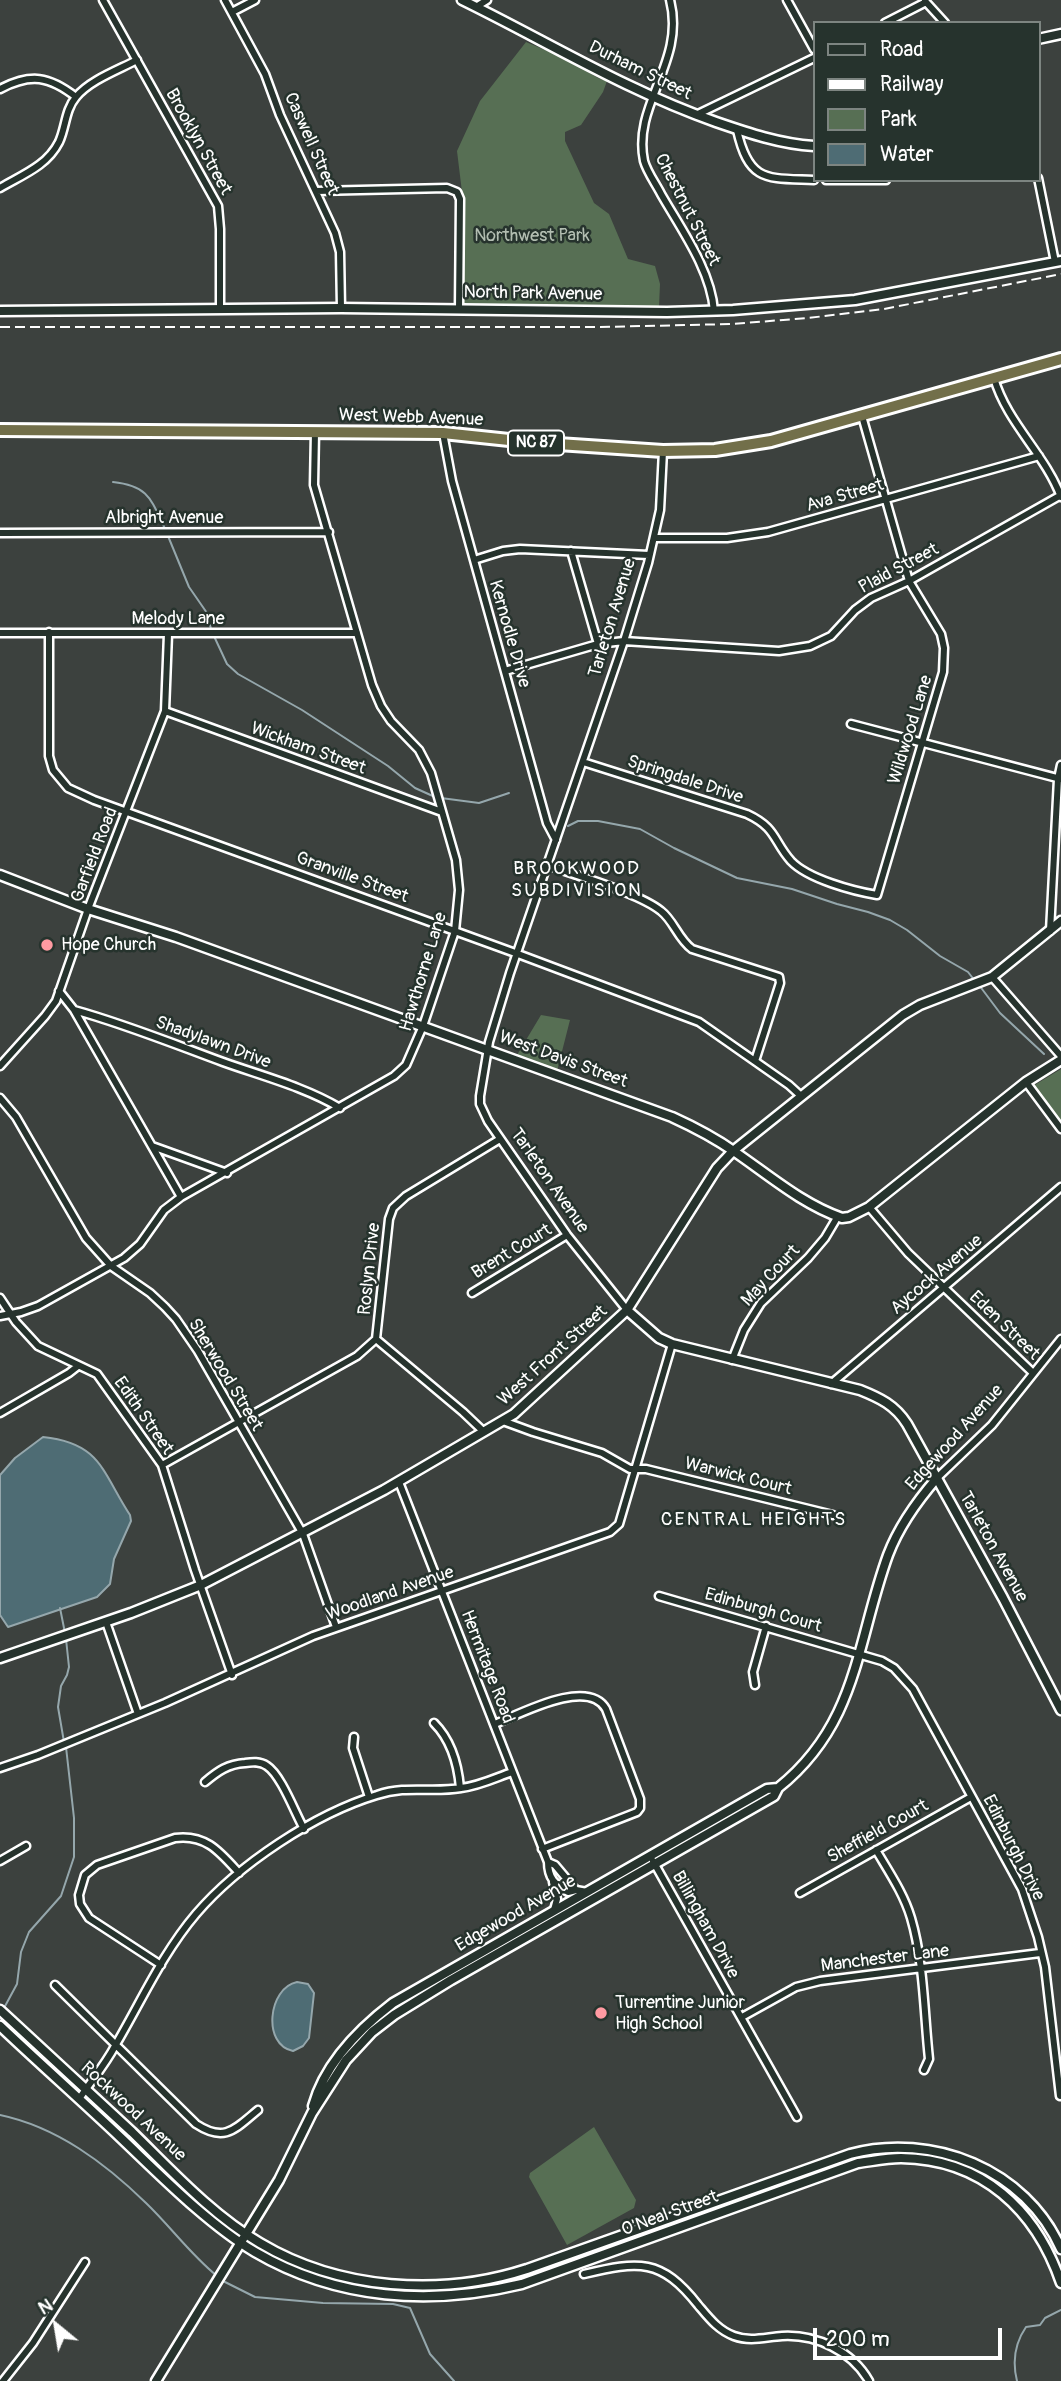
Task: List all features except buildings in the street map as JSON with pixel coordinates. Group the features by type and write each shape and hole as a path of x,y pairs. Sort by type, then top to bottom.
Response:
{"highway":[{"name":"West Webb Avenue","path":"0,430 443,433 663,451 715,450 749,445 862,416 1061,359"}],"street":[{"name":"Brooklyn Street","path":"103,0 218,206 220,309"},
{"name":"Caswell Street","path":"225,0 265,74 279,115 335,233 340,251 341,307"},
{"path":"232,12 255,0"},
{"name":"Durham Street","path":"462,0 654,97 696,115 782,142 813,146"},
{"path":"476,7 487,0"},
{"name":"Chestnut Street","path":"670,0 674,33 645,120 644,162 700,264 710,289 714,311"},
{"path":"787,0 813,47"},
{"path":"889,21 925,1 943,21"},
{"path":"1040,39 1061,34"},
{"path":"696,115 813,58"},
{"path":"0,188 43,163 59,143 66,114 76,97 94,83 136,60"},
{"path":"0,89 15,81 34,79 58,83 76,97"},
{"path":"737,130 744,155 755,171 776,178 813,180"},
{"path":"1039,182 1058,261"},
{"path":"316,191 455,190 460,199 459,309"},
{"name":"North Park Avenue","path":"0,311 341,307 714,311 855,300 1058,261"},
{"path":"994,378 1006,406 1053,478 1061,496"},
{"name":"Wildwood Lane","path":"862,416 909,581 936,625 944,648 943,672 877,895"},
{"name":"Hawthorne Lane","path":"0,1316 38,1306 111,1266 140,1244 164,1210 181,1197 401,1071 410,1058 423,1026 455,931 459,901 458,872 427,764 414,744 391,721 381,706 357,633 314,485 315,432"},
{"name":"Kernodle Drive","path":"443,433 448,466 547,823 556,840"},
{"name":"Tarleton Avenue","path":"663,451 660,510 655,538 624,641 488,1049 480,1104 488,1121 567,1235 627,1310 659,1338 672,1345 860,1390 895,1408 937,1478 1061,1710"},
{"name":"Ava Street","path":"655,538 749,536 1039,456"},
{"name":"Plaid Street","path":"505,671 598,644 624,641 779,651 817,644 831,636 855,610 871,598 909,581 1061,496"},
{"name":"Albright Avenue","path":"0,533 329,532"},
{"path":"474,560 520,549 649,555"},
{"path":"571,551 598,644"},
{"name":"Granville Street","path":"49,632 48,749 53,770 68,788 699,1022 801,1096"},
{"name":"Melody Lane","path":"0,633 357,633"},
{"name":"Garfield Road","path":"0,1066 56,1002 165,711 168,634"},
{"name":"Wickham Street","path":"165,711 442,811"},
{"path":"851,724 1060,779"},
{"name":"Springdale Drive","path":"583,762 756,818 773,832 791,861 805,871 825,880 877,895"},
{"path":"1050,931 1061,765"},
{"path":"548,865 648,902 670,920 692,949 779,977 780,983 755,1061"},
{"name":"West Davis Street","path":"0,875 672,1117 698,1129 733,1151 803,1200 838,1216"},
{"name":"West Front Street","path":"0,1658 170,1599 201,1585 399,1482 503,1421 533,1398 627,1310 718,1168 733,1151 903,1015 988,979 1061,921"},
{"path":"838,1216 849,1217 869,1207 1026,1082 1061,1058 988,979"},
{"path":"59,991 74,1010 181,1197"},
{"name":"Shadylawn Drive","path":"74,1010 268,1077 323,1098 340,1108"},
{"path":"1026,1082 1061,1129"},
{"name":"Sherwood Street","path":"0,1098 16,1117 86,1238 111,1266 150,1293 176,1319 198,1351 303,1534 337,1627"},
{"name":"Roslyn Drive","path":"162,1465 357,1356 376,1339 389,1219 393,1209 406,1196 500,1139"},
{"path":"152,1146 227,1173"},
{"name":"Aycock Avenue","path":"830,1384 1061,1187"},
{"name":"Eden Street","path":"869,1207 908,1253 1033,1373"},
{"name":"May Court","path":"733,1360 744,1330 761,1303 808,1258 825,1238 838,1216"},
{"name":"Brent Court","path":"472,1293 567,1235"},
{"name":"Edith Street","path":"0,1297 10,1314 38,1346 97,1374 162,1465 232,1675"},
{"path":"376,1339 484,1432"},
{"name":"Edgewood Avenue","path":"378,2021 394,2015 590,1895 774,1796 778,1788 807,1761 824,1740 843,1705 889,1553 903,1523 937,1478 992,1425 1061,1339"},
{"name":"Woodland Avenue","path":"0,1768 232,1675 337,1627 610,1532 619,1524 672,1345"},
{"path":"0,1413 78,1366"},
{"name":"Warwick Court","path":"503,1421 602,1452 630,1469 834,1515"},
{"name":"Hermitage Road","path":"399,1482 548,1862 548,1871 557,1899 555,1910"},
{"name":"Edinburgh Court","path":"659,1596 860,1654"},
{"path":"106,1622 138,1714"},
{"path":"755,1685 753,1672 766,1626"},
{"name":"Edinburgh Drive","path":"860,1654 882,1661 905,1678 925,1708 1022,1889 1045,1967 1060,2096"},
{"path":"495,1724 565,1698 593,1697 601,1701 606,1709 636,1786 640,1808 633,1815 542,1849"},
{"path":"434,1723 443,1732 458,1768 460,1788"},
{"path":"354,1737 353,1748 369,1797"},
{"path":"205,1782 218,1770 229,1765 256,1762 268,1766 304,1829"},
{"path":"79,2099 116,2045 161,1965 196,1914 239,1874 277,1844 369,1797 403,1788 460,1788 512,1772"},
{"name":"Sheffield Court","path":"800,1892 971,1797"},
{"path":"161,1965 89,1918 80,1904 79,1895 85,1875 97,1865 185,1837 212,1845 239,1874"},
{"path":"0,1861 26,1846"},
{"path":"876,1850 906,1904 911,1919 920,1968 929,2059 924,2070"},
{"name":"Billingham Drive","path":"653,1860 797,2117"},
{"name":"Hermitage Road","path":"548,1862 555,1865 576,1890"},
{"path":"553,1882 568,1892 576,1890 590,1895"},
{"name":"Edgewood Avenue","path":"156,2381 279,2180 312,2113 346,2060 378,2021 425,1983 555,1910 590,1895"},
{"name":"Manchester Lane","path":"742,2017 783,1993 820,1980 1040,1953"},
{"path":"55,1985 196,2124 210,2133 228,2132 258,2110"},
{"name":"Rockwood Avenue","path":"0,2010 208,2205 247,2234"},
{"name":"Rockwood Avenue","path":"0,2026 212,2221 242,2243"},
{"name":"O'Neal Street","path":"247,2234 291,2259 317,2269 367,2280 421,2285 475,2282 527,2269 850,2154 892,2147 941,2152 983,2167 1003,2179 1037,2209 1049,2224 1061,2249"},
{"name":"O'Neal Street","path":"242,2243 296,2272 356,2291 407,2297 477,2294 522,2284 858,2164 901,2158 965,2171 998,2190 1022,2211 1042,2237 1061,2283"},
{"path":"0,2371 6,2380 85,2262"},
{"path":"584,2274 629,2266 661,2270 670,2274 684,2287 710,2319 726,2333 748,2339 785,2336 813,2339 851,2358 869,2381"}],"green space":[{"name":"Northwest Park","path":"526,42 562,57 607,81 603,92 581,125 565,132 565,141 594,203 609,214 628,259 655,266 660,284 659,307 461,305 462,192 457,151 480,101"},
{"path":"541,1015 570,1020 556,1075 514,1060"},
{"path":"1061,1069 1061,1121 1033,1086"},
{"path":"594,2127 636,2200 634,2208 567,2245 529,2177 530,2173"}],"water":[{"path":"43,1437 62,1440 89,1453 105,1473 131,1521 114,1559 110,1584 97,1597 8,1627 0,1615 0,1475 15,1458"},
{"path":"297,1982 308,1984 314,1993 309,2038 303,2046 293,2051 283,2047 276,2039 272,2017 280,1994 287,1986"}],"waterway":[{"path":"113,482 135,487 148,496 166,531"},
{"path":"168,536 189,587 207,613 211,629"},
{"path":"213,634 227,664 238,674 302,710 388,766 415,788 435,797"},
{"path":"441,798 479,803 509,793"},
{"path":"568,826 578,821 598,821 640,829 737,878 792,889 890,920 940,956 968,972 975,981"},
{"path":"979,985 1000,1013 1044,1054"},
{"path":"60,1608 65,1633"},
{"path":"64,1742 58,1707 61,1686 69,1667 66,1639"},
{"path":"4,2008 17,1984 21,1952 29,1932 61,1896 74,1857 74,1818 66,1747"},
{"path":"0,2115 41,2128 97,2161 146,2203 217,2276"},
{"path":"221,2280 255,2297 323,2303 393,2304 410,2308 430,2354 454,2381"},
{"path":"1017,2381 1016,2352 1026,2327 1040,2325 1045,2318 1061,2310"}],"railway":[{"path":"0,327 600,327 732,324 884,309 1061,274"}],"place":[{"name":"Hope Church","path":"47,945"},
{"name":"Turrentine Junior High School","path":"601,2013"}],"district":[{"name":"BROOKWOOD SUBDIVISION","path":"577,880"},
{"name":"CENTRAL HEIGHTS","path":"754,1520"}]}
